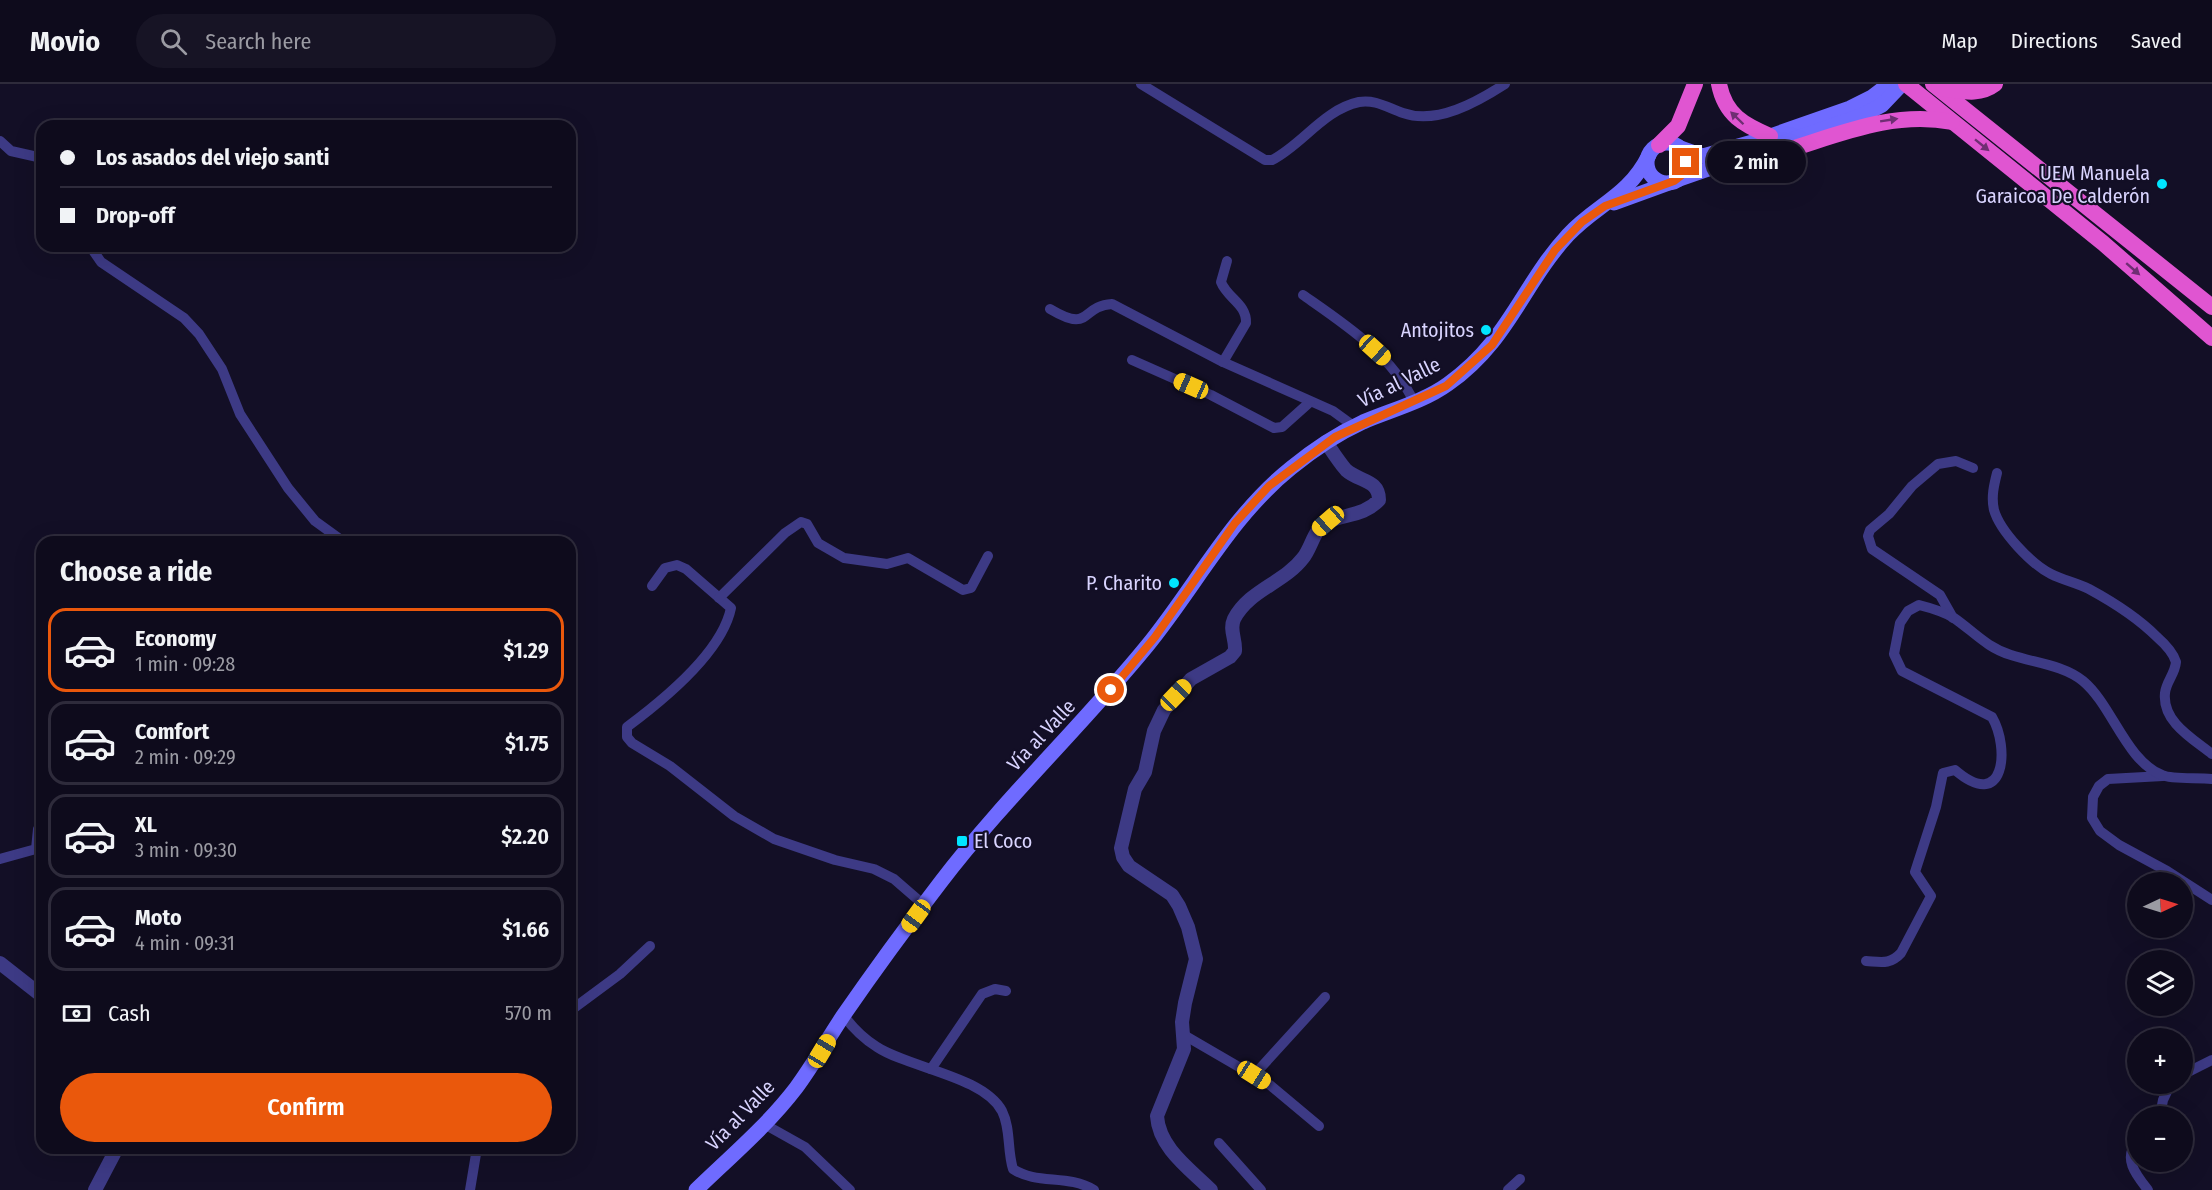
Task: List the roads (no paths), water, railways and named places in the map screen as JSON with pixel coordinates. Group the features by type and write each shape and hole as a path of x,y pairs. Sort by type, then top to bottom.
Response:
{"highway":[{"path":"1654,150 1677,126 1695,84"},
{"path":"1719,84 1725,104 1737,120 1772,142 1780,151 1899,118 1954,122"},
{"path":"1904,84 1975,93 1987,91 1995,84"},
{"path":"1930,89 1954,122 2103,243 2212,338"},
{"path":"1930,89 2212,307"}],"main road":[{"path":"1605,206 1772,142 1850,108 1872,97 1889,84"},
{"path":"1605,206 1630,184 1654,150 1669,144 1703,156 1772,142 1863,115 1882,105 1904,84"},
{"path":"1654,150 1647,165 1651,175 1658,181 1672,182 1686,168 1685,157 1678,147"},
{"name":"Vía al Valle","path":"696,1190 764,1124 810,1069 843,1016 924,905 1000,810 1126,672 1249,506 1285,473 1326,442 1446,386 1492,345 1555,250 1582,222 1605,206"}],"street":[{"path":"1141,84 1265,160 1272,160 1343,107 1361,102 1374,102 1405,114 1437,115 1464,106 1505,84"},
{"path":"0,141 11,151 36,157"},
{"path":"94,252 101,262 184,318 199,334 222,369 240,414 288,488 315,521 336,536"},
{"path":"1223,362 1246,323 1243,309 1224,289 1221,282 1227,261"},
{"path":"1303,295 1350,328 1387,361 1414,402"},
{"path":"1050,309 1075,321 1085,319 1101,305 1112,304 1223,362 1346,418 1355,427"},
{"path":"1132,360 1210,395 1274,428 1289,422 1310,402"},
{"path":"1211,1190 1168,1146 1158,1127 1157,1116 1184,1049 1182,1022 1195,968 1194,949 1188,927 1172,895 1140,875 1123,857 1121,848 1131,804 1145,772 1154,731 1164,710 1191,679 1230,657 1235,651 1231,629 1241,609 1260,590 1302,559 1317,531 1328,521 1371,509 1379,500 1379,491 1375,485 1345,469 1326,442"},
{"path":"1953,618 1940,595 1872,549 1868,536 1870,530 1889,514 1912,486 1938,464 1945,461 1956,461 1973,468"},
{"path":"1997,473 1992,492 1994,510 2000,522 2028,558 2051,574 2089,589 2123,610 2143,623 2168,647 2176,662 2165,692 2168,712 2180,729 2212,753"},
{"path":"719,598 785,533 801,522 807,524 818,543 836,554 887,564 908,558 963,590 971,588 988,556"},
{"path":"652,586 665,568 677,565 686,569 731,608 729,619 698,663 672,689 627,727 627,737 744,822 791,845 874,869 894,879 924,905"},
{"path":"1866,961 1885,963 1894,961 1901,953 1931,896 1915,872 1936,807 1943,773 1955,770 1968,781 1979,786 1987,786 1994,780 2002,754 2000,731 1992,717 1902,671 1894,654 1900,623 1908,611 1919,605 1953,618 1984,642 2010,655 2063,670 2083,681 2097,696 2130,747 2163,776"},
{"path":"2212,778 2163,776 2108,779 2099,786 2093,796 2092,818 2100,831 2119,845 2167,871 2212,900"},
{"path":"0,859 36,849"},
{"path":"576,1007 620,974 650,946"},
{"path":"1,964 36,991"},
{"path":"931,1069 982,994 995,989 1006,991"},
{"path":"1254,1075 1325,997"},
{"path":"843,1016 854,1029 878,1048 971,1086 1000,1108 1008,1129 1012,1169 1032,1178 1081,1183 1094,1190"},
{"path":"1184,1035 1254,1075 1319,1126"},
{"path":"2193,1070 2212,1060"},
{"path":"764,1124 805,1147 850,1190"},
{"path":"1220,1143 1261,1190"},
{"path":"95,1190 114,1154"},
{"path":"470,1190 476,1154"},
{"path":"2134,1172 2148,1190"},
{"path":"1508,1190 1520,1179"}],"place":[{"name":"UEM Manuela Garaicoa De Calderón","path":"2162,184"},
{"name":"Antojitos","path":"1486,330"},
{"name":"P. Charito","path":"1174,583"},
{"name":"El Coco","path":"962,841"}]}
